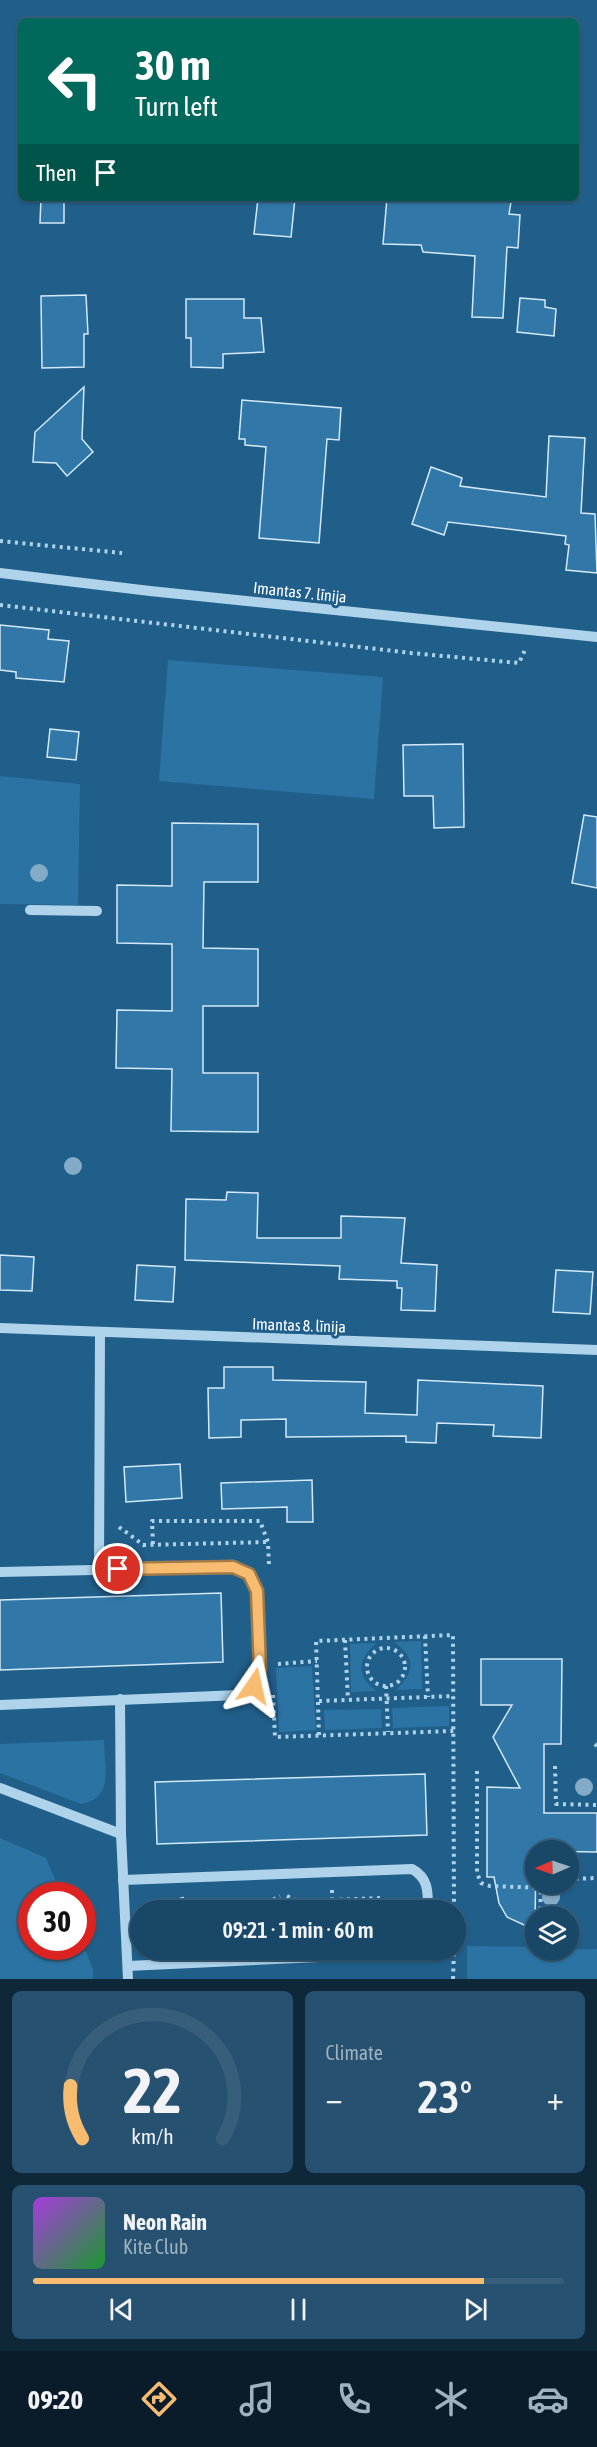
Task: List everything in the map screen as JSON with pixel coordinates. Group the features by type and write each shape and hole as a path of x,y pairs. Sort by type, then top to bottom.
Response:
{"street":[{"name":"Imantas 7. līnija","path":"0,573 150,591 597,637"},
{"path":"30,909 97,911"},
{"name":"Imantas 8. līnija","path":"0,1328 597,1350"},
{"path":"99,1570 100,1333"},
{"path":"0,1572 233,1567 249,1574 257,1591 260,1669 254,1686 238,1695 0,1705"},
{"path":"120,1699 121,1834 128,1979"},
{"path":"0,1788 121,1834"},
{"path":"123,1880 412,1869 422,1874 428,1887 428,1900"},
{"path":"128,1966 256,1960"}],"path":[{"path":"0,541 122,553"},
{"path":"0,605 411,653 519,663 534,631"},
{"path":"99,1513 176,1568"},
{"path":"143,1545 268,1542"},
{"path":"319,1735 316,1641 453,1635 454,1900"},
{"path":"425,1636 428,1697"},
{"path":"384,1638 385,1647"},
{"path":"345,1640 348,1700"},
{"path":"385,1647 403,1656 406,1669 400,1680 386,1686 376,1684 371,1680 366,1668 374,1651 385,1647"},
{"path":"271,1664 317,1661"},
{"path":"386,1686 388,1732"},
{"path":"318,1701 454,1696"},
{"path":"275,1737 454,1731"},
{"path":"555,1766 556,1804 597,1805"},
{"path":"477,1772 477,1873 481,1883 490,1886 525,1887"},
{"path":"579,1879 597,1878"},
{"path":"273,1900 281,1896 296,1900"},
{"path":"332,1900 382,1898 382,1900"},
{"path":"453,1979 454,1960"}],"shaded area":[{"path":"168,660 383,677 374,799 159,781"},
{"path":"0,776 80,784 78,905 0,904"},
{"path":"421,1641 422,1689 396,1690 407,1678 410,1666 407,1654 394,1642"},
{"path":"376,1643 365,1655 361,1667 365,1679 377,1691 351,1692 350,1644"},
{"path":"312,1666 316,1730 279,1732 276,1668"},
{"path":"449,1706 449,1726 393,1728 392,1708"},
{"path":"381,1709 382,1728 325,1730 324,1710"},
{"path":"104,1740 105,1780 99,1795 92,1801 81,1804 0,1773 0,1744"},
{"path":"0,1838 46,1858 56,1882 18,1882 18,1960 89,1960 93,1969 93,1979 0,1979"},
{"path":"467,1946 525,1947 525,1960 579,1960 579,1949 597,1949 597,1979 467,1979"}],"building":[{"path":"41,201 64,201 64,223 40,223"},
{"path":"258,201 295,201 291,237 254,234"},
{"path":"387,201 511,202 509,214 520,215 518,248 507,247 503,318 472,317 475,256 423,252 421,245 383,244"},
{"path":"86,295 88,334 84,334 84,367 42,368 41,296"},
{"path":"520,298 545,300 545,307 556,309 554,336 517,332"},
{"path":"186,299 244,299 244,318 261,318 264,352 223,354 223,368 191,367 191,338 186,338"},
{"path":"84,387 82,439 93,452 67,476 56,463 33,462 35,432"},
{"path":"242,400 341,408 339,440 327,439 319,543 259,538 266,447 245,445 245,439 239,439"},
{"path":"549,436 585,438 581,513 595,514 597,573 566,570 569,545 565,544 566,536 448,522 444,535 412,524 431,467 462,478 460,486 546,497"},
{"path":"0,625 49,630 48,639 69,641 64,682 16,678 16,672 0,670"},
{"path":"50,729 79,732 76,760 47,757"},
{"path":"463,744 464,827 434,828 433,796 404,796 403,745"},
{"path":"584,815 597,817 597,888 572,883"},
{"path":"172,823 258,824 258,882 204,882 203,948 258,949 258,1006 203,1006 203,1073 258,1073 258,1132 171,1131 172,1069 116,1068 117,1010 172,1011 172,944 117,943 117,885 172,886"},
{"path":"227,1192 258,1193 257,1238 341,1238 341,1216 405,1218 401,1263 437,1265 435,1311 401,1310 402,1288 397,1288 397,1281 339,1279 340,1266 185,1260 186,1199 226,1200"},
{"path":"0,1255 34,1257 32,1291 0,1290"},
{"path":"137,1265 175,1267 173,1302 135,1300"},
{"path":"556,1270 593,1272 590,1314 553,1312"},
{"path":"224,1367 273,1367 273,1380 366,1382 365,1413 417,1415 418,1380 543,1386 541,1438 493,1436 494,1425 437,1423 436,1443 406,1442 406,1436 286,1437 286,1419 241,1420 241,1437 209,1438 208,1388 224,1388"},
{"path":"180,1464 182,1498 126,1502 124,1467"},
{"path":"312,1480 313,1522 287,1522 287,1507 222,1509 221,1483"},
{"path":"221,1593 223,1662 0,1670 0,1600"},
{"path":"481,1659 562,1659 561,1744 544,1744 544,1813 597,1813 597,1852 579,1852 579,1840 525,1840 525,1894 535,1894 535,1906 525,1906 525,1925 507,1917 499,1903 494,1877 487,1877 487,1787 520,1788 493,1737 512,1705 481,1705"},
{"path":"425,1774 427,1835 157,1844 155,1782"}],"route":[{"path":"118,1569 233,1567 249,1574 257,1591 260,1669 254,1686"}]}
